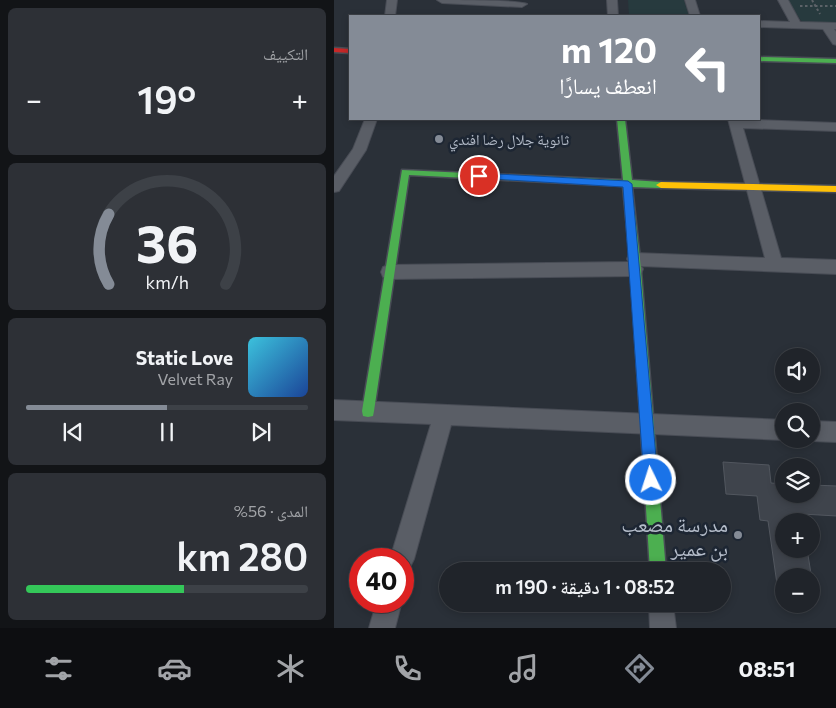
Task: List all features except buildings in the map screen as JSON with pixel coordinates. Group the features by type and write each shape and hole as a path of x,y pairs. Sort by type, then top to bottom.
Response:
{"street":[{"path":"390,15 392,0"},
{"path":"442,0 523,2 519,15"},
{"path":"612,0 613,15"},
{"path":"690,0 694,15"},
{"path":"785,3 797,25"},
{"path":"760,24 831,26 836,42"},
{"path":"334,41 349,42"},
{"path":"334,50 349,51"},
{"path":"760,59 784,65 836,72"},
{"path":"760,70 784,65 836,62"},
{"path":"334,187 359,150 371,120"},
{"path":"621,120 635,264 657,562"},
{"path":"775,264 735,122 836,127"},
{"path":"368,411 405,172 628,184 836,189"},
{"path":"390,272 635,264 775,264 836,267"},
{"path":"334,410 775,430"},
{"path":"405,548 444,415"},
{"path":"820,431 836,432"},
{"path":"662,612 663,628"},
{"path":"382,628 386,613"}],"path":[{"path":"785,3 836,6"}],"green space":[{"path":"628,0 684,0 689,15 629,15"},
{"path":"787,0 836,0 836,22 802,22"}],"traffic: fast":[{"path":"760,59 837,61"},
{"path":"621,120 635,259 657,562"},
{"path":"368,411 405,172 661,185"}],"traffic: slow":[{"path":"661,185 837,189"}],"traffic: jam":[{"path":"334,50 349,51"}],"place":[{"name":"ثانوية جلال رضا افندي","path":"439,139"},
{"name":"مدرسة مصعب بن عمير","path":"738,535"}],"route":[{"path":"479,176 628,184 651,480"}]}
